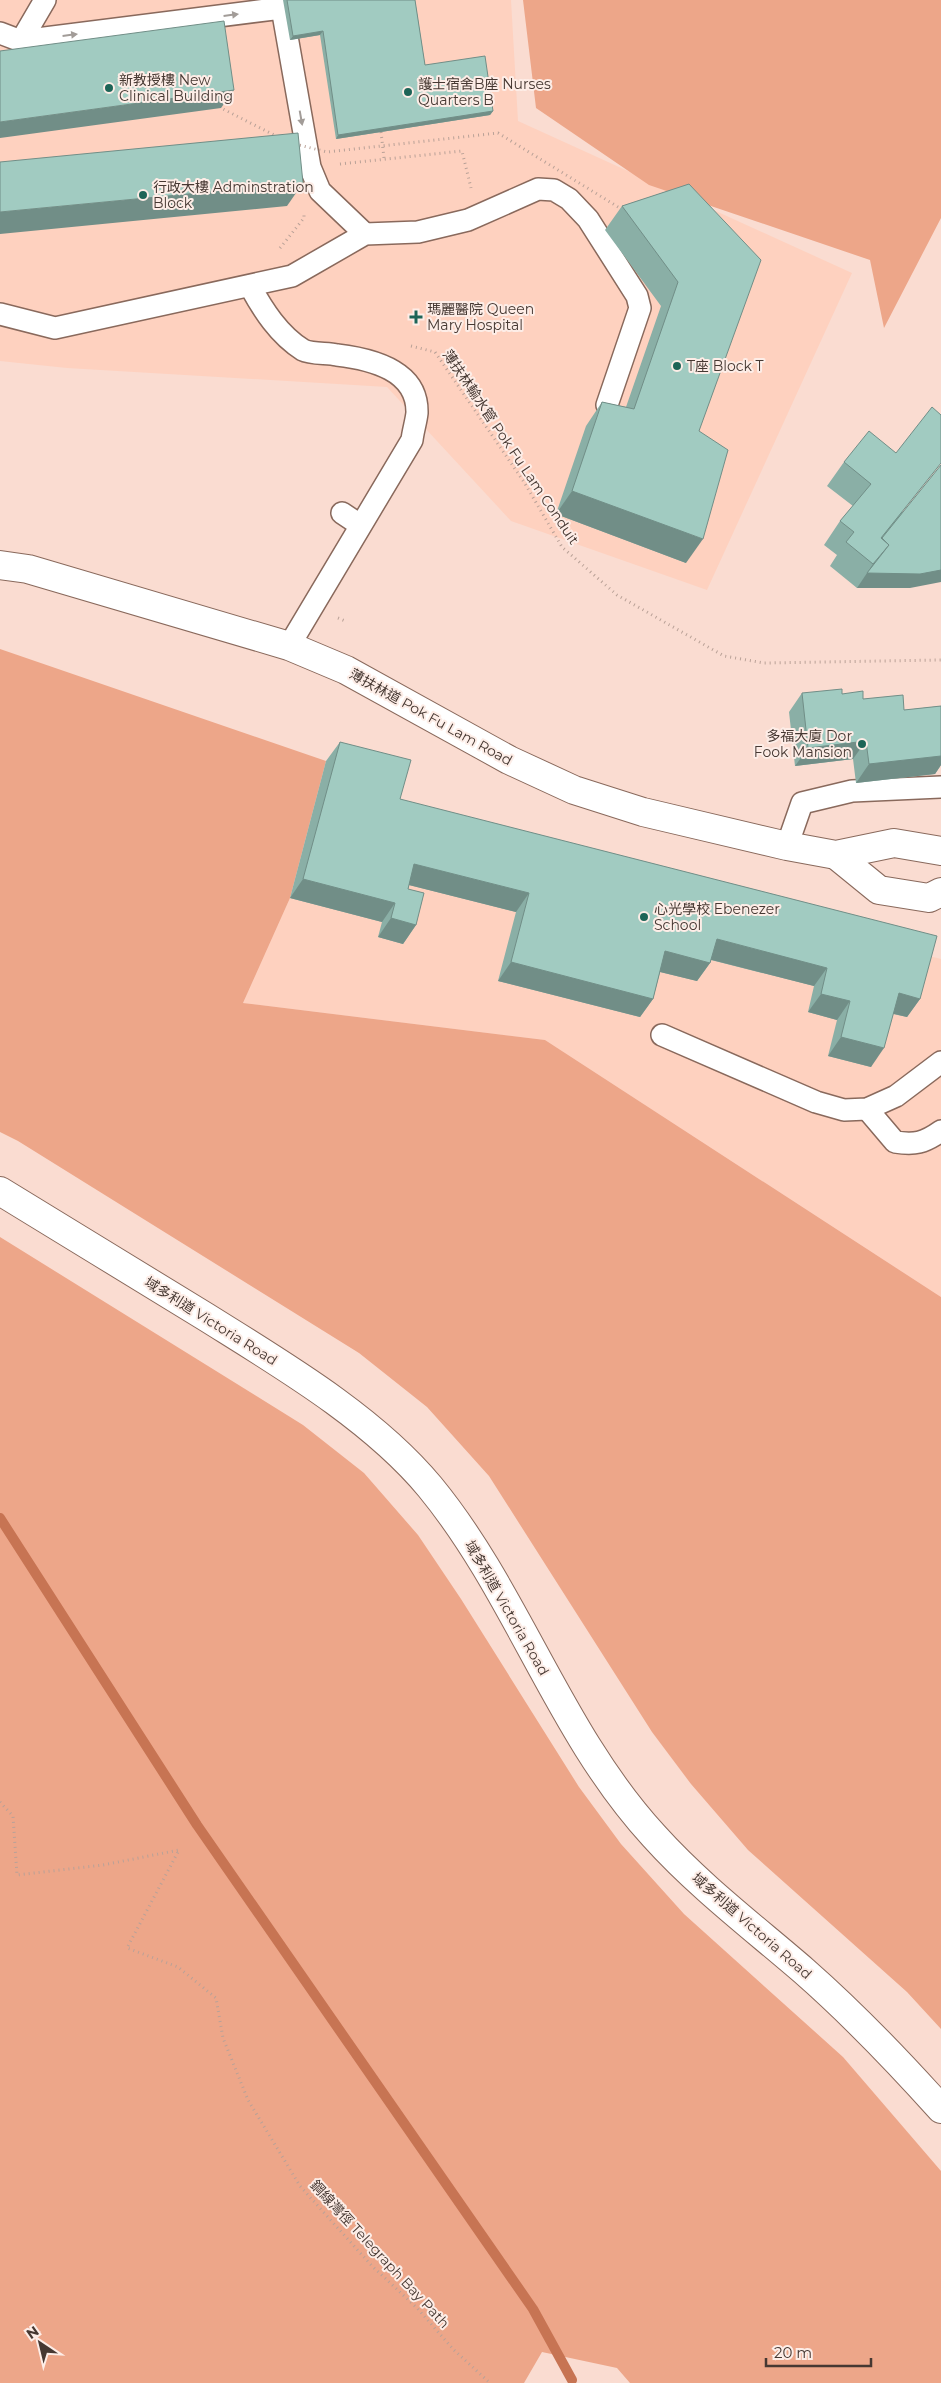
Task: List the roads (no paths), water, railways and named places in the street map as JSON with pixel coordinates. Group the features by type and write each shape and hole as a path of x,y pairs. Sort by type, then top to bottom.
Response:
{"main road":[{"name":"薄扶林道 Pok Fu Lam Road","path":"0,553 28,569"},
{"name":"薄扶林道 Pok Fu Lam Road","path":"0,565 28,569 289,646 346,670 509,760 574,790 643,812 787,846 836,855 894,843 941,851"},
{"name":"薄扶林道 Pok Fu Lam Road","path":"836,855 879,890 930,898 941,892"},
{"name":"域多利道 Victoria Road","path":"0,1191 296,1374 355,1418 403,1459 428,1484 454,1518 481,1560 580,1736 630,1808 679,1862 850,2014 941,2108"}],"lane":[{"path":"22,41 45,0"},
{"path":"0,33 22,41 282,8 310,167 320,191 365,234"},
{"path":"0,314 56,328 250,286 292,276 365,234 418,232 468,220 538,189 554,190 569,199 588,219 637,296 640,308 607,405"},
{"path":"250,286 262,308 275,325 304,350 358,358 397,372 415,398 417,414 412,440 289,646"},
{"path":"342,513 360,525"},
{"path":"787,846 802,803 852,791 941,787"},
{"path":"662,1035 816,1102 844,1110 867,1109 896,1096 941,1062"},
{"path":"867,1109 895,1142 912,1145 929,1139 941,1131"}],"waterway":[{"path":"0,1518 197,1825 533,2309 572,2380"}],"place":[{"name":"新教授樓 New Clinical Building","path":"109,88"},
{"name":"護士宿舍B座 Nurses Quarters B","path":"408,92"},
{"name":"行政大樓 Adminstration Block","path":"143,195"},
{"name":"瑪麗醫院 Queen Mary Hospital","path":"416,317"},
{"name":"T座 Block T","path":"677,366"},
{"name":"多福大廈 Dor Fook Mansion","path":"862,744"},
{"name":"心光學校 Ebenezer School","path":"644,917"}]}
